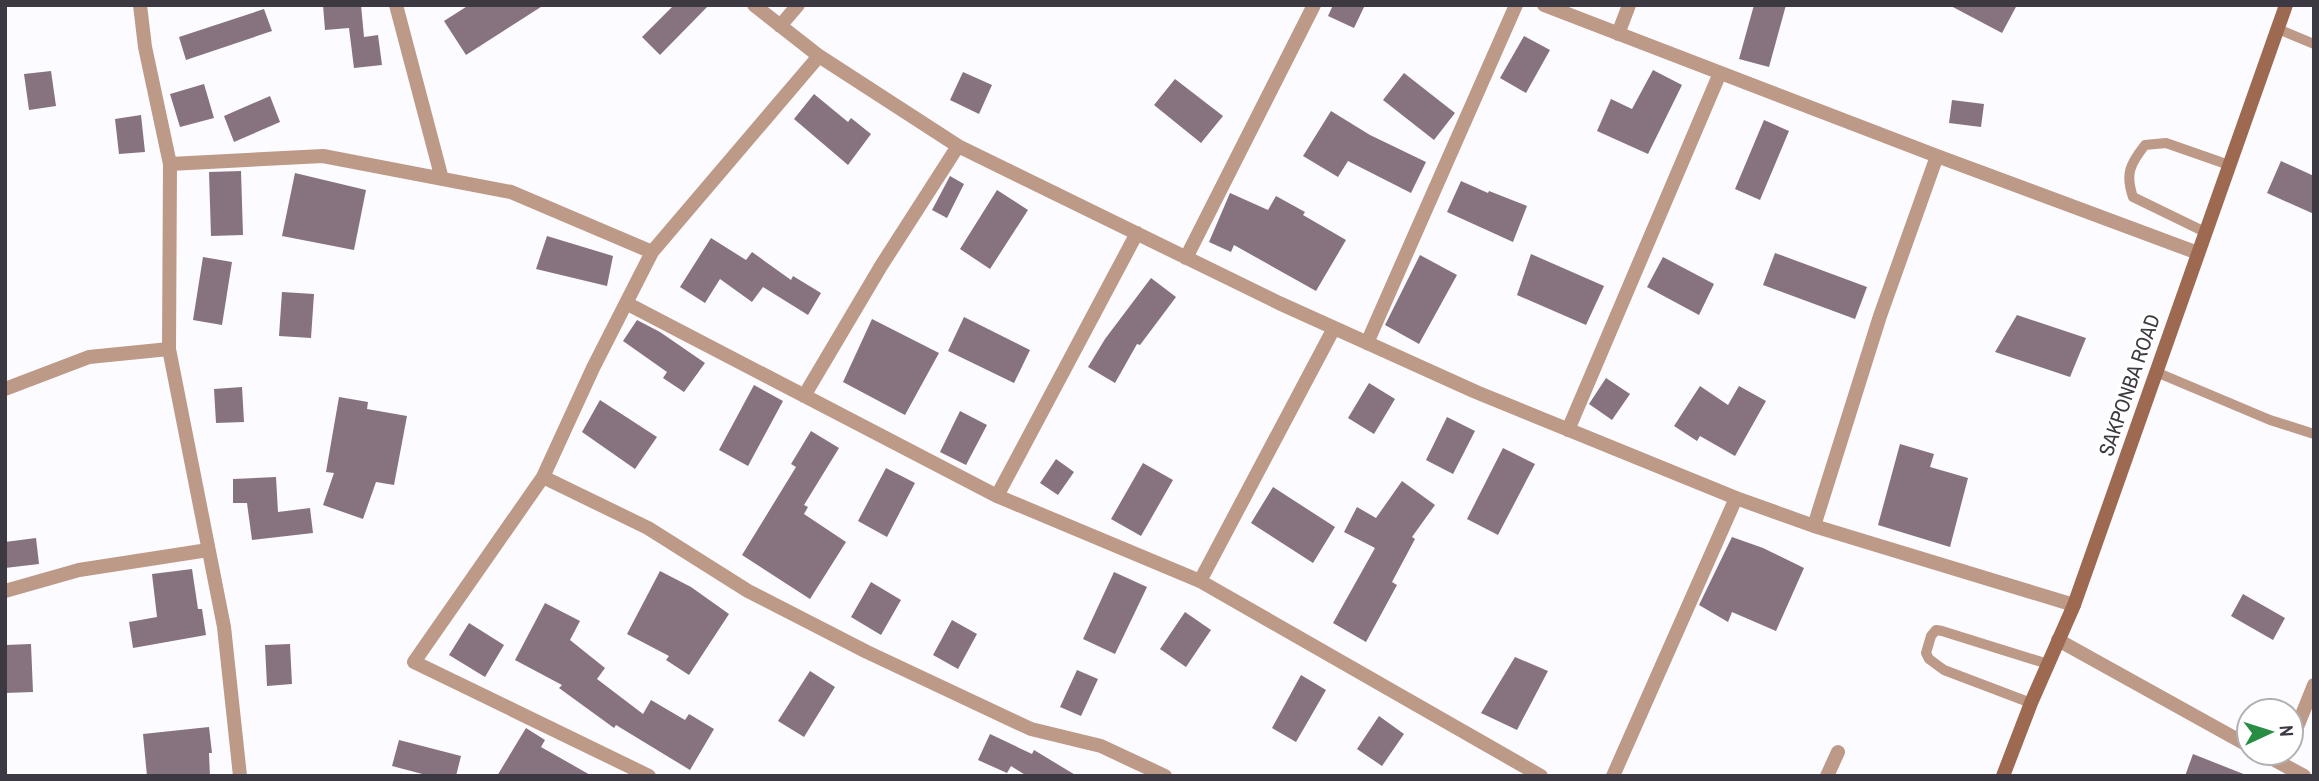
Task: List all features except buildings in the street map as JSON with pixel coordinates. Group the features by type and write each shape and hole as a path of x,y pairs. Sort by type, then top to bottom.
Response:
{"main road":[{"name":"SAKPONBA ROAD","path":"2003,776 2031,703 2074,605 2286,5"}],"street":[{"path":"140,5 145,47 170,164 169,349 224,627 240,776"},
{"path":"396,5 442,179"},
{"path":"754,5 819,56 958,146 1334,328 1476,392 1736,498 1814,526 2074,605"},
{"path":"780,26 798,5"},
{"path":"1186,258 1314,5"},
{"path":"1367,343 1516,5"},
{"path":"1544,5 2198,253"},
{"path":"1618,34 1629,5"},
{"path":"649,776 414,662 543,477 593,368 652,253 819,56"},
{"path":"1568,430 1720,73"},
{"path":"804,396 958,146"},
{"path":"170,164 323,156 511,192 652,253"},
{"path":"1814,526 1880,316 1937,156"},
{"path":"997,496 1137,233"},
{"path":"626,303 997,496 1200,581 1541,776"},
{"path":"1200,581 1334,328"},
{"path":"5,389 89,357 169,349"},
{"path":"543,477 648,528 748,591 867,652 1031,729 1101,746 1165,776"},
{"path":"1613,776 1736,498"},
{"path":"5,591 79,569 208,550"},
{"path":"2058,640 2235,738"},
{"path":"2305,707 2314,685"},
{"path":"1827,776 1838,752"},
{"path":"2288,767 2304,776"}],"lane":[{"path":"2277,29 2314,44"},
{"path":"2205,232 2133,197 2128,182 2133,161 2145,145 2166,143 2229,165"},
{"path":"2156,372 2270,420 2314,434"},
{"path":"2031,703 1944,670 1931,662 1926,653 1931,636 1936,630 1942,631 2048,664"}]}
